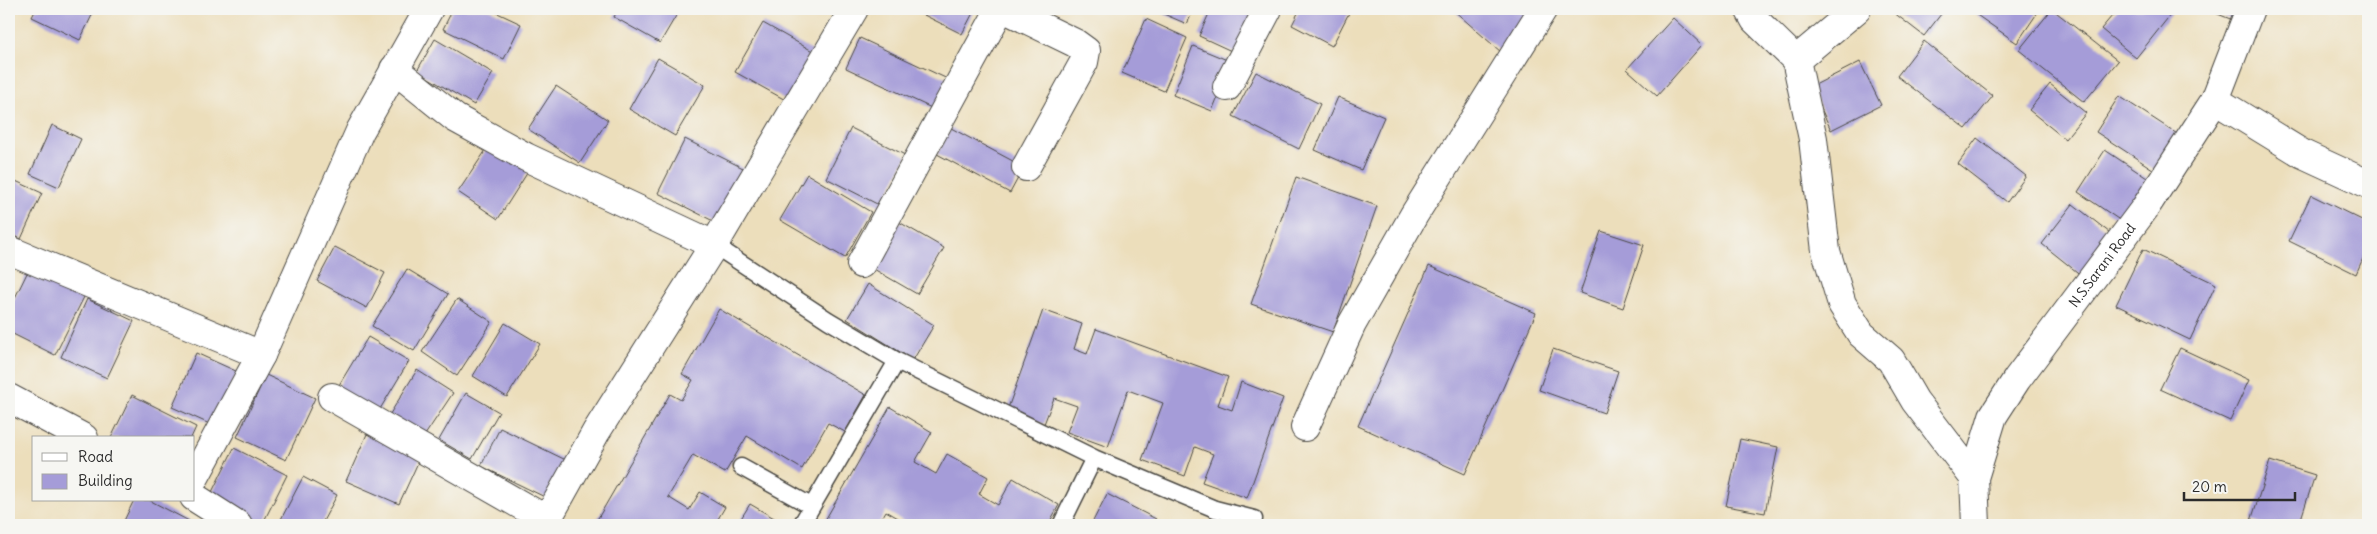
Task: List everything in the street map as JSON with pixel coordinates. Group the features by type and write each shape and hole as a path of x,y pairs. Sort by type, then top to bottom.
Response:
{"street":[{"path":"195,477 261,355 360,131 429,9"},
{"path":"332,397 546,523 596,432 714,245 854,9"},
{"path":"860,264 1000,9"},
{"path":"1005,9 1075,43 1086,51 1084,62 1026,167"},
{"path":"1227,87 1268,9"},
{"path":"1305,427 1352,324 1366,299 1414,215 1542,9"},
{"path":"1749,9 1755,20 1796,60 1813,138 1826,251 1842,304 1861,334 1891,360 1915,401 1974,478"},
{"path":"1796,60 1857,9"},
{"name":"N.S.Sarani Road","path":"1976,525 1974,478 1993,416 2017,379 2145,208 2215,100 2250,9"},
{"path":"394,69 455,118 526,157 714,245"},
{"path":"2215,100 2303,154 2368,184"},
{"path":"9,250 261,355"},
{"path":"9,398 80,436"},
{"path":"195,498 238,525"}],"lane":[{"path":"714,245 828,320 897,361 1094,458 1215,509 1254,519 1252,525"},
{"path":"800,525 897,361"},
{"path":"1061,525 1094,458"},
{"path":"741,467 811,506"}],"building":[{"path":"36,9 95,9 80,40 32,17"},
{"path":"453,9 489,9 521,24 504,59 443,29"},
{"path":"618,9 680,9 660,43 614,17"},
{"path":"912,9 975,9 962,34"},
{"path":"1152,9 1194,9 1187,24"},
{"path":"1211,9 1261,9 1240,55 1199,36"},
{"path":"1300,9 1351,9 1332,46 1292,25"},
{"path":"1452,9 1537,9 1501,52"},
{"path":"1889,9 1945,9 1924,36"},
{"path":"1973,9 2040,9 2017,43 1971,11"},
{"path":"2052,9 2118,61 2084,102 2019,50"},
{"path":"2118,9 2175,9 2136,58 2101,29"},
{"path":"2205,9 2243,9 2238,22"},
{"path":"1673,18 1702,45 1657,96 1627,69"},
{"path":"1146,19 1187,38 1164,91 1122,73"},
{"path":"763,23 816,53 789,102 735,72"},
{"path":"860,38 954,82 940,112 846,68"},
{"path":"435,39 493,73 474,105 417,71"},
{"path":"1924,41 1993,96 1966,129 1897,76"},
{"path":"1193,46 1232,62 1212,111 1173,95"},
{"path":"658,58 705,85 675,136 629,109"},
{"path":"1860,62 1881,105 1831,130 1811,87"},
{"path":"1256,72 1320,104 1299,149 1233,116"},
{"path":"2050,84 2086,113 2065,139 2029,110"},
{"path":"556,86 608,120 580,163 528,129"},
{"path":"2119,96 2185,139 2162,175 2096,132"},
{"path":"1338,97 1384,117 1361,170 1315,150"},
{"path":"52,125 81,139 59,187 30,174"},
{"path":"851,128 907,156 881,206 826,178"},
{"path":"951,128 1024,167 1010,193 937,154"},
{"path":"1977,138 2026,176 2007,202 1958,164"},
{"path":"685,139 747,170 719,224 658,193"},
{"path":"492,141 531,167 498,219 458,192"},
{"path":"2105,150 2156,184 2127,225 2078,192"},
{"path":"807,174 871,212 845,258 780,220"},
{"path":"1296,177 1377,206 1333,332 1251,304"},
{"path":"9,178 42,193 21,239 9,233"},
{"path":"2311,195 2368,223 2368,247 2356,274 2289,241"},
{"path":"2073,204 2119,240 2087,280 2042,244"},
{"path":"899,222 944,248 917,294 872,268"},
{"path":"1601,231 1644,245 1623,308 1580,293"},
{"path":"335,247 385,273 367,308 317,281"},
{"path":"2143,249 2216,284 2190,340 2116,305"},
{"path":"1429,266 1536,313 1465,474 1358,426"},
{"path":"30,267 85,295 55,355 9,332 9,310"},
{"path":"407,269 448,294 414,351 372,326"},
{"path":"868,284 934,325 913,360 847,319"},
{"path":"87,299 134,321 107,378 61,357"},
{"path":"457,299 492,322 457,376 422,352"},
{"path":"719,309 866,395 845,432 828,423 802,469 747,436 725,473 693,455 668,497 689,510 700,492 725,507 718,519 728,525 594,525 670,394 681,400 693,380 682,374"},
{"path":"1043,310 1082,324 1074,349 1087,354 1096,329 1228,377 1218,405 1232,410 1241,382 1283,398 1247,498 1202,482 1213,454 1195,447 1185,476 1142,460 1163,403 1128,390 1108,447 1067,432 1077,406 1054,398 1044,424 1007,411"},
{"path":"505,323 540,344 507,397 473,376"},
{"path":"368,337 409,361 377,414 336,390"},
{"path":"2180,348 2249,380 2230,421 2160,389"},
{"path":"1553,349 1618,371 1604,413 1539,390"},
{"path":"196,353 238,372 214,426 172,407"},
{"path":"417,370 453,393 419,444 385,422"},
{"path":"266,375 315,398 286,460 237,437"},
{"path":"466,393 499,412 472,459 439,440"},
{"path":"132,395 196,427 192,436 112,436"},
{"path":"890,407 932,432 915,462 936,474 947,454 988,477 979,494 998,505 1013,478 1059,505 1048,525 910,525 886,511 878,525 830,525 824,522"},
{"path":"500,428 572,463 553,501 481,466"},
{"path":"367,434 420,458 399,504 346,481"},
{"path":"1740,439 1778,447 1765,513 1726,506"},
{"path":"234,448 287,475 262,525 208,500"},
{"path":"2270,461 2315,475 2299,525 2264,525 2251,521"},
{"path":"303,477 337,495 321,525 278,525"},
{"path":"1107,494 1156,519 1153,525 1091,525"},
{"path":"133,502 153,502 189,521 187,525 122,525"},
{"path":"750,504 786,525 737,525"}]}
